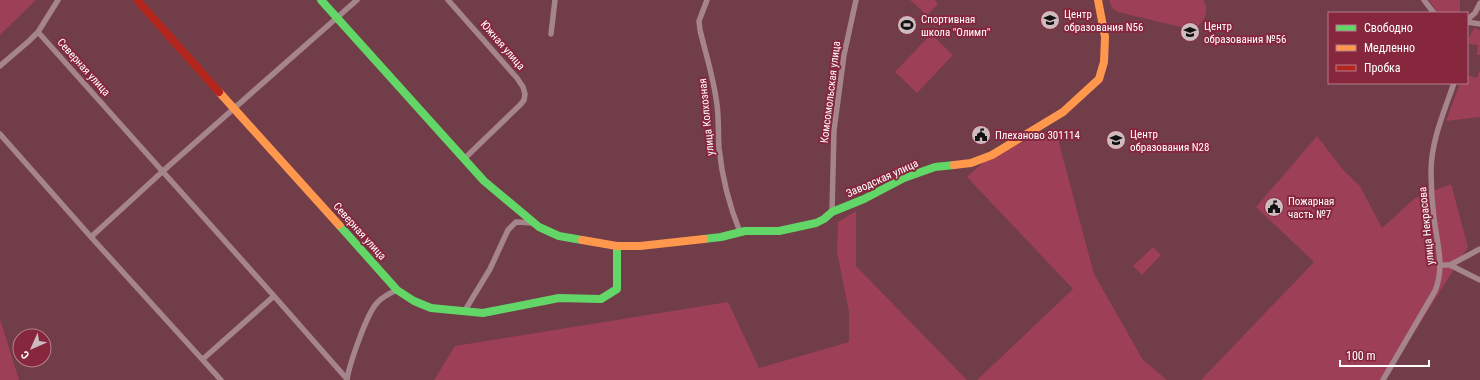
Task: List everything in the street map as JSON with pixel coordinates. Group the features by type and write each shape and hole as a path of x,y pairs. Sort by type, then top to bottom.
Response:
{"street":[{"path":"0,66 38,32 58,0"},
{"name":"Северная улица","path":"137,0 398,290 381,299 372,308 350,366 347,380"},
{"path":"321,0 484,181 537,225"},
{"path":"91,237 163,171 357,0"},
{"name":"Южная улица","path":"448,0 513,72 522,85 525,93 524,100 521,104 464,159"},
{"path":"551,34 555,0"},
{"name":"улица Колхозная","path":"707,0 699,21 700,30 710,67 716,99 719,148 724,181 731,209 740,232"},
{"name":"Комсомольская улица","path":"832,212 834,130 844,55 856,0"},
{"name":"Заводская улица","path":"537,225 559,236 618,246 650,246 721,237 750,231 772,232 816,223 824,219 832,212 864,199 904,178 935,167 972,163 984,159 1064,112 1099,79 1105,53 1105,37 1098,0"},
{"path":"1424,0 1433,12"},
{"path":"1468,20 1475,13 1480,3"},
{"path":"1468,21 1479,25"},
{"name":"Северная улица","path":"38,32 347,380"},
{"name":"улица Некрасова","path":"1383,380 1435,291 1439,280 1441,265 1434,216 1432,160 1435,138 1454,84"},
{"path":"0,134 91,237 203,359 220,380"},
{"path":"464,312 490,269 508,230 516,222 537,225"},
{"path":"398,290 414,301 425,306 437,309 483,313 559,298 601,299 617,289 618,246"},
{"path":"1450,265 1480,249"},
{"path":"1441,265 1450,265 1480,280"},
{"path":"203,359 274,296"}],"shaded area":[{"path":"0,0 36,0 0,35"},
{"path":"910,0 935,0 938,4 927,15"},
{"path":"1109,0 1203,0 1206,14 1202,22 1194,28 1189,29 1118,12 1112,8"},
{"path":"1429,0 1460,0 1460,12 1437,12"},
{"path":"1474,28 1480,30 1480,55 1477,55 1478,45 1469,44 1469,38"},
{"path":"931,34 953,55 917,93 895,72"},
{"path":"1480,70 1480,117 1446,121 1460,84 1468,84 1468,75 1477,78"},
{"path":"1055,128 1094,274 1143,360 1167,380 977,380 1073,289 967,177 989,157"},
{"path":"1317,136 1344,171 1360,186 1382,228 1415,198 1451,184 1468,247 1384,380 1201,380 1314,262 1256,207"},
{"path":"856,211 856,266 967,380 434,380 455,346 728,302 759,368 849,342 849,312 837,252 838,222"},
{"path":"1153,247 1161,255 1142,275 1133,266"},
{"path":"0,319 12,358 12,368 15,368 19,380 0,380"}],"traffic: fast":[{"path":"321,0 484,181 539,227 559,236 582,240"},
{"path":"704,239 721,237 745,231 779,231 816,223 824,219 832,212 864,199 904,178 935,167 954,165"},
{"path":"339,225 397,290 414,301 431,308 483,313 559,298 601,299 617,289 617,246"}],"traffic: slow":[{"path":"954,165 971,163 992,155 1063,112 1099,79 1104,62 1105,37 1098,0"},
{"path":"219,92 339,225"},
{"path":"582,240 617,246 640,246 704,239"}],"traffic: jam":[{"path":"137,0 219,92"}],"place":[{"name":"Центр образования N56","path":"1050,20"},
{"name":"Спортивная школа \"Олимп\"","path":"907,25"},
{"name":"Центр образования №56","path":"1190,32"},
{"name":"Плеханово 301114","path":"981,135"},
{"name":"Центр образования N28","path":"1116,140"},
{"name":"Пожарная часть №7","path":"1274,207"}]}
